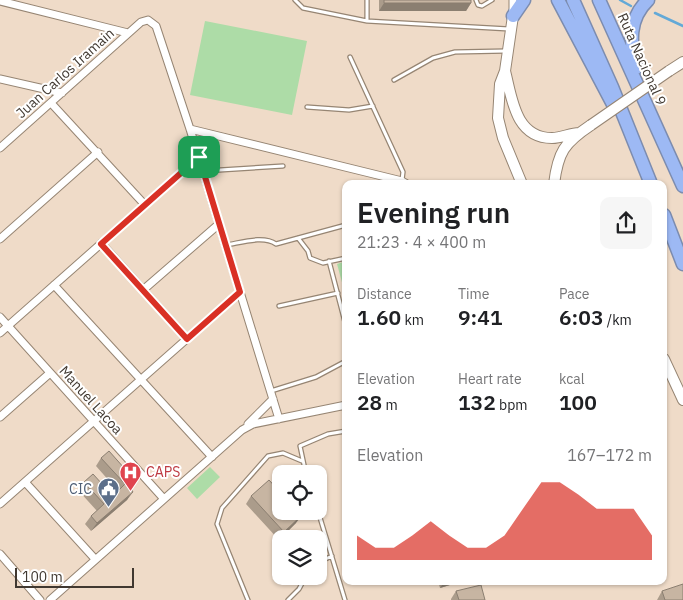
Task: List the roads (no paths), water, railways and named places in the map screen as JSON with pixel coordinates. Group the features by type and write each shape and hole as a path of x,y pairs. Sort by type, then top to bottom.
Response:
{"highway":[{"path":"511,23 524,0"},
{"path":"558,0 604,93 626,127"},
{"path":"573,0 612,87 626,127 649,180"},
{"name":"Ruta Nacional 9","path":"599,0 683,186"},
{"path":"643,97 633,55 631,36 633,21 648,0"},
{"path":"642,161 644,180"},
{"path":"667,222 682,260"}],"main road":[{"path":"511,23 505,71 500,84 498,118 503,138 520,180"},
{"path":"555,180 564,147 579,133 683,62"},
{"path":"505,71 514,108 524,126 537,136 545,138 560,138 579,133"},
{"path":"667,365 683,400"}],"street":[{"path":"511,23 512,0"},
{"path":"0,1 128,33"},
{"name":"Juan Carlos Iramain","path":"0,148 128,33 141,22 148,20 156,26 190,129"},
{"path":"0,79 62,93"},
{"path":"51,103 145,205"},
{"path":"190,129 279,418"},
{"path":"190,129 396,180"},
{"path":"0,238 98,152"},
{"path":"0,333 199,157"},
{"path":"143,290 219,224"},
{"path":"101,244 187,339"},
{"path":"54,285 140,381 212,457"},
{"path":"0,504 240,292"},
{"name":"Manuel Lacoa","path":"0,318 164,499"},
{"path":"0,417 50,372"},
{"path":"50,600 242,430 272,395"},
{"path":"242,430 253,424 342,406"},
{"path":"25,482 96,559"},
{"path":"0,554 40,600"}],"lane":[{"path":"295,0 302,8 367,21 511,23"},
{"path":"367,0 367,21"},
{"path":"476,0 478,5 482,6 492,0"},
{"path":"394,80 434,58 455,52 508,51"},
{"path":"350,57 403,172 404,180"},
{"path":"307,107 349,110 373,106"},
{"path":"203,171 282,166"},
{"path":"225,245 259,240 270,240 276,244 342,226"},
{"path":"298,238 308,251 310,258 323,263 342,259"},
{"path":"329,261 342,310"},
{"path":"279,306 338,294"},
{"path":"272,395 316,377 342,363"},
{"path":"303,465 300,446 328,434 342,432"},
{"path":"248,600 217,524 218,517 222,508 268,456 283,453 302,461"},
{"path":"321,520 345,600"},
{"path":"327,558 332,556"},
{"path":"288,600 301,585"}],"waterway":[{"path":"620,0 631,6"},
{"path":"655,13 683,26"}],"place":[{"name":"CAPS","path":"130,491"},
{"name":"CIC","path":"108,508"}]}
